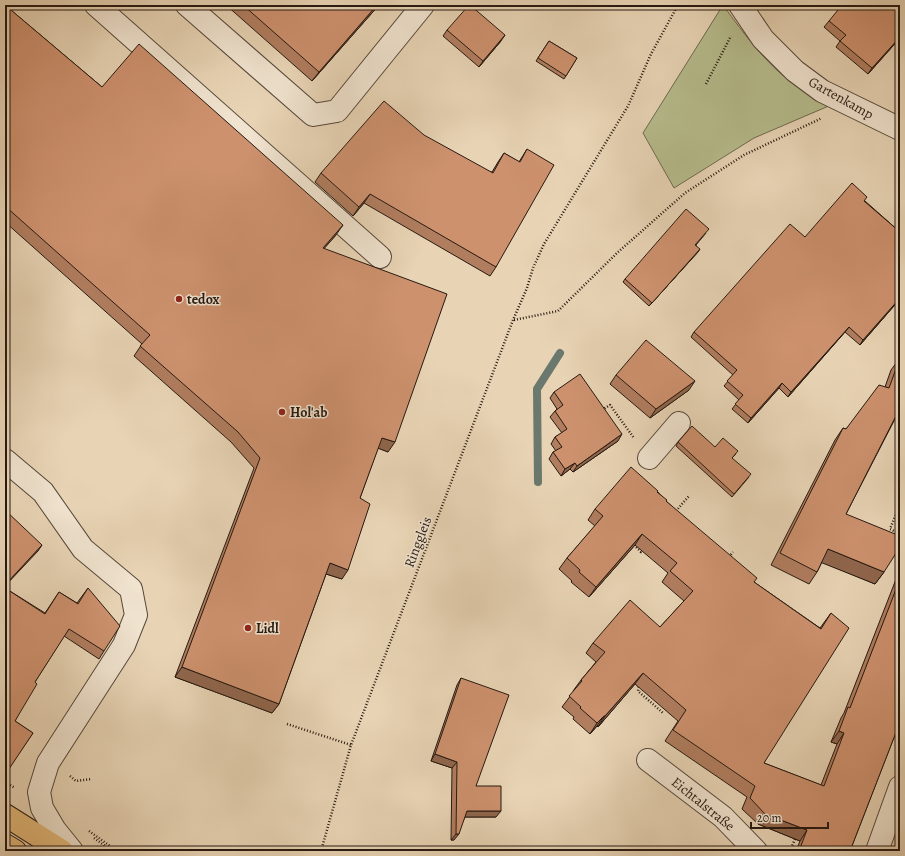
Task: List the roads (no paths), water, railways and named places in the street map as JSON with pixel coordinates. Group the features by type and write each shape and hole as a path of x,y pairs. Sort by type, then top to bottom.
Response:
{"main road":[{"path":"5,815 62,851"},
{"path":"5,845 15,851"}],"street":[{"path":"96,5 380,256"},
{"path":"187,5 313,115 337,111 423,5"},
{"name":"Gartenkamp","path":"742,8 763,39 795,71 822,90 900,129"},
{"path":"649,458 679,423"},
{"path":"5,460 43,492 83,549 131,589 136,615 124,645 48,763 39,792 42,808 55,830 72,851"},
{"name":"Eichtalstraße","path":"648,760 723,817 756,851"},
{"path":"877,851 898,797"}],"waterway":[{"path":"538,482 537,389 560,353"}],"place":[{"name":"tedox","path":"179,299"},
{"name":"Hol'ab","path":"282,412"},
{"name":"Lidl","path":"248,628"}]}
